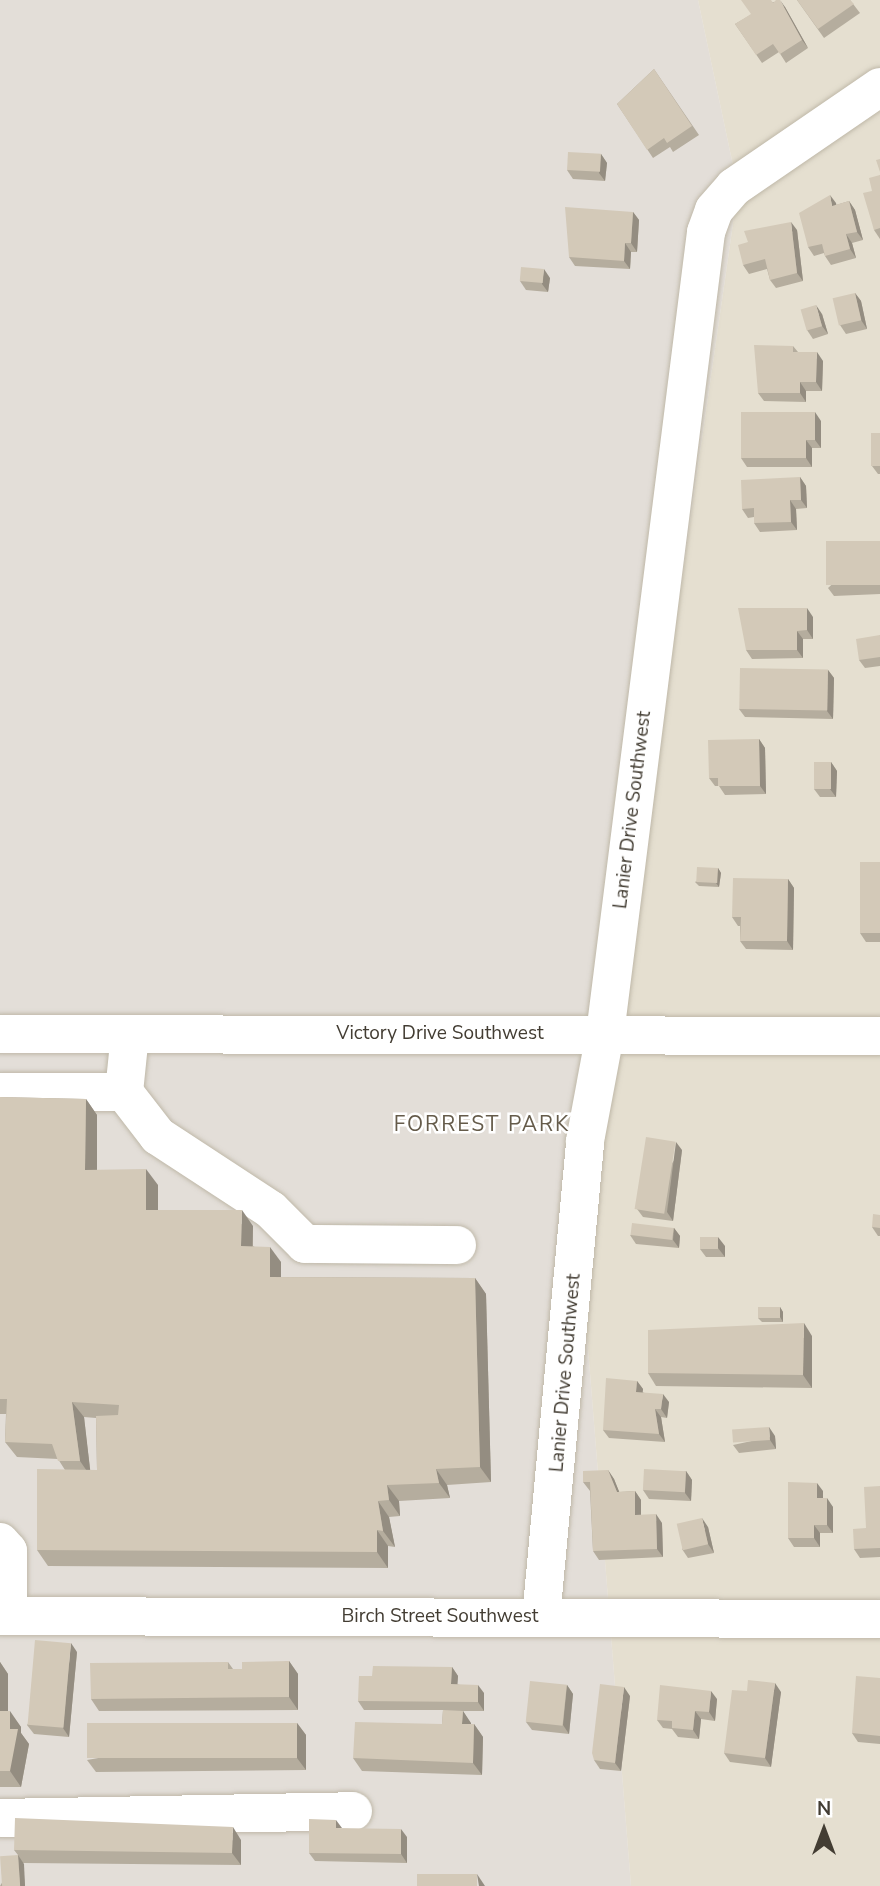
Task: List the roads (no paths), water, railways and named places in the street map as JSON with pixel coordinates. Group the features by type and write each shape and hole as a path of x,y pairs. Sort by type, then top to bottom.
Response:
{"street":[{"name":"Lanier Drive Southwest","path":"541,1618 585,1141 605,1034 706,232 714,210 734,187 880,87"},
{"name":"Victory Drive Southwest","path":"0,1034 880,1036"},
{"path":"130,1034 124,1092 158,1136 271,1210 305,1244 457,1245"},
{"path":"0,1092 124,1092"},
{"path":"0,1542 8,1551 4,1616"},
{"name":"Birch Street Southwest","path":"4,1616 880,1619"},
{"path":"0,1818 353,1811"}],"district":[{"name":"FORREST PARK","path":"482,1124"}]}
